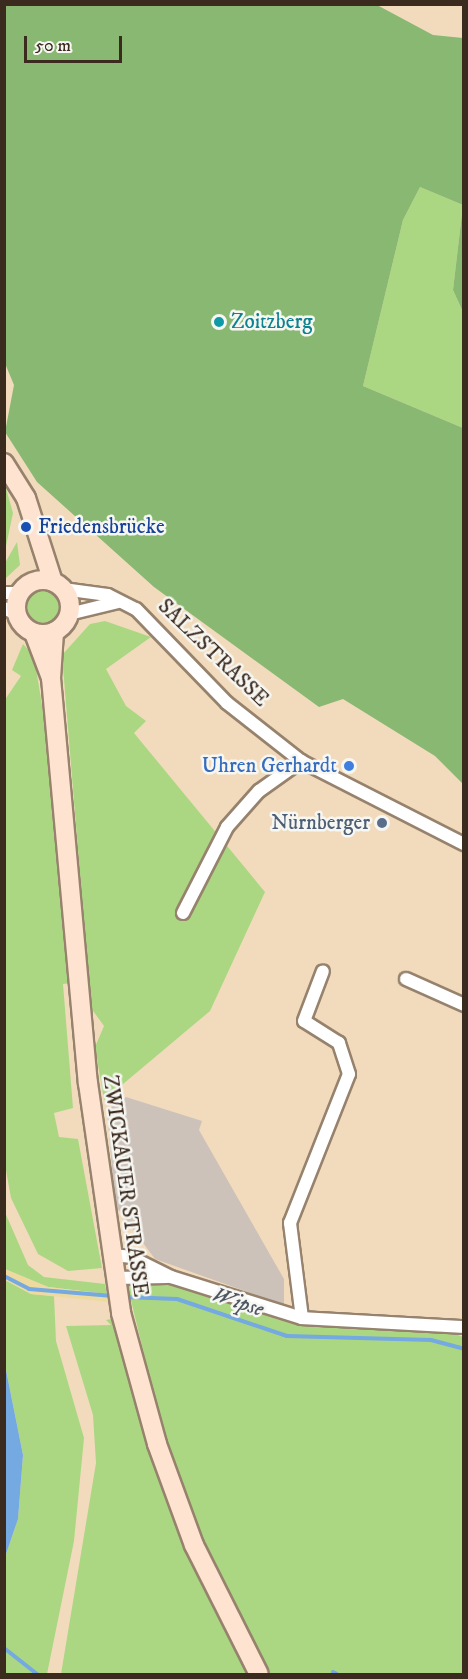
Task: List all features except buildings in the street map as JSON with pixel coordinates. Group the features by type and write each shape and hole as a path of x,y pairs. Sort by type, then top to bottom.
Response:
{"main road":[{"path":"4,463 26,498 34,528 69,614 54,632 34,633"},
{"path":"34,528 19,590 58,585"},
{"name":"ZWICKAUER STRASSE","path":"19,590 10,611 34,633 51,678"},
{"name":"ZWICKAUER STRASSE","path":"54,632 51,678 87,1083 121,1313 157,1444 194,1545 259,1674"}],"street":[{"name":"SALZSTRASSE","path":"58,585 136,609 227,703 301,761 464,844"},
{"path":"69,614 118,602"},
{"path":"183,913 227,827 259,791 301,761"},
{"path":"302,1318 291,1223 349,1074 339,1043 304,1021 323,971"},
{"path":"406,979 464,1005"},
{"path":"113,1270 131,1257 171,1277 302,1318 463,1324"},
{"path":"113,1270 171,1277"}],"shaded area":[{"path":"126,1097 202,1121 199,1130 284,1279 284,1305 155,1259 117,1208 114,1193 107,1110"}],"green space":[{"path":"5,4 377,5 433,35 463,38 463,205 420,187 403,220 363,386 463,428 463,784 435,756 343,699 319,707 154,587 37,482 5,432 14,385 4,361"},
{"path":"420,187 463,205 453,290 463,312 463,428 363,386 403,220"},
{"path":"463,205 463,312 453,290"},
{"path":"5,485 13,513 4,551"},
{"path":"17,542 20,565 5,579 5,563"},
{"path":"44,589 56,594 61,606 56,618 44,623 32,618 27,606 32,594"},
{"path":"105,621 151,637 106,669 126,706 146,721 134,733 265,892 210,1011 104,1100 95,1047 104,1026 91,1008 62,655 90,624"},
{"path":"23,644 34,656 47,736 71,983 63,984 73,1108 54,1113 59,1137 78,1139 102,1268 68,1271 38,1254 11,1198 5,1165 4,701 21,676 12,670"},
{"path":"4,1210 28,1265 44,1277 105,1284 107,1294 48,1287 5,1269"},
{"path":"5,1280 31,1294 54,1296 56,1341 84,1438 74,1541 47,1674 5,1674 5,1557 18,1519 23,1455 5,1365"},
{"path":"126,1280 169,1280 292,1321 440,1328 463,1337 463,1674 267,1674 220,1587 172,1469"},
{"path":"111,1319 118,1325 195,1566 251,1674 61,1674 96,1463 93,1415 66,1326 111,1325 106,1320"}],"sand":[{"path":"4,1269 48,1287 107,1294 109,1302 31,1294 5,1280"}],"water":[{"path":"5,1365 23,1455 18,1519 5,1557"}],"waterway":[{"name":"Wipse","path":"4,1276 29,1289 113,1296"},
{"name":"Wipse","path":"124,1297 177,1299 287,1336 431,1340 464,1349"},
{"path":"4,1648 37,1674"},
{"path":"333,1672 337,1674"}],"place":[{"name":"Zoitzberg","path":"219,322"},
{"name":"Friedensbrücke","path":"26,527"},
{"name":"Uhren Gerhardt","path":"349,766"},
{"name":"Nürnberger","path":"382,823"}]}
